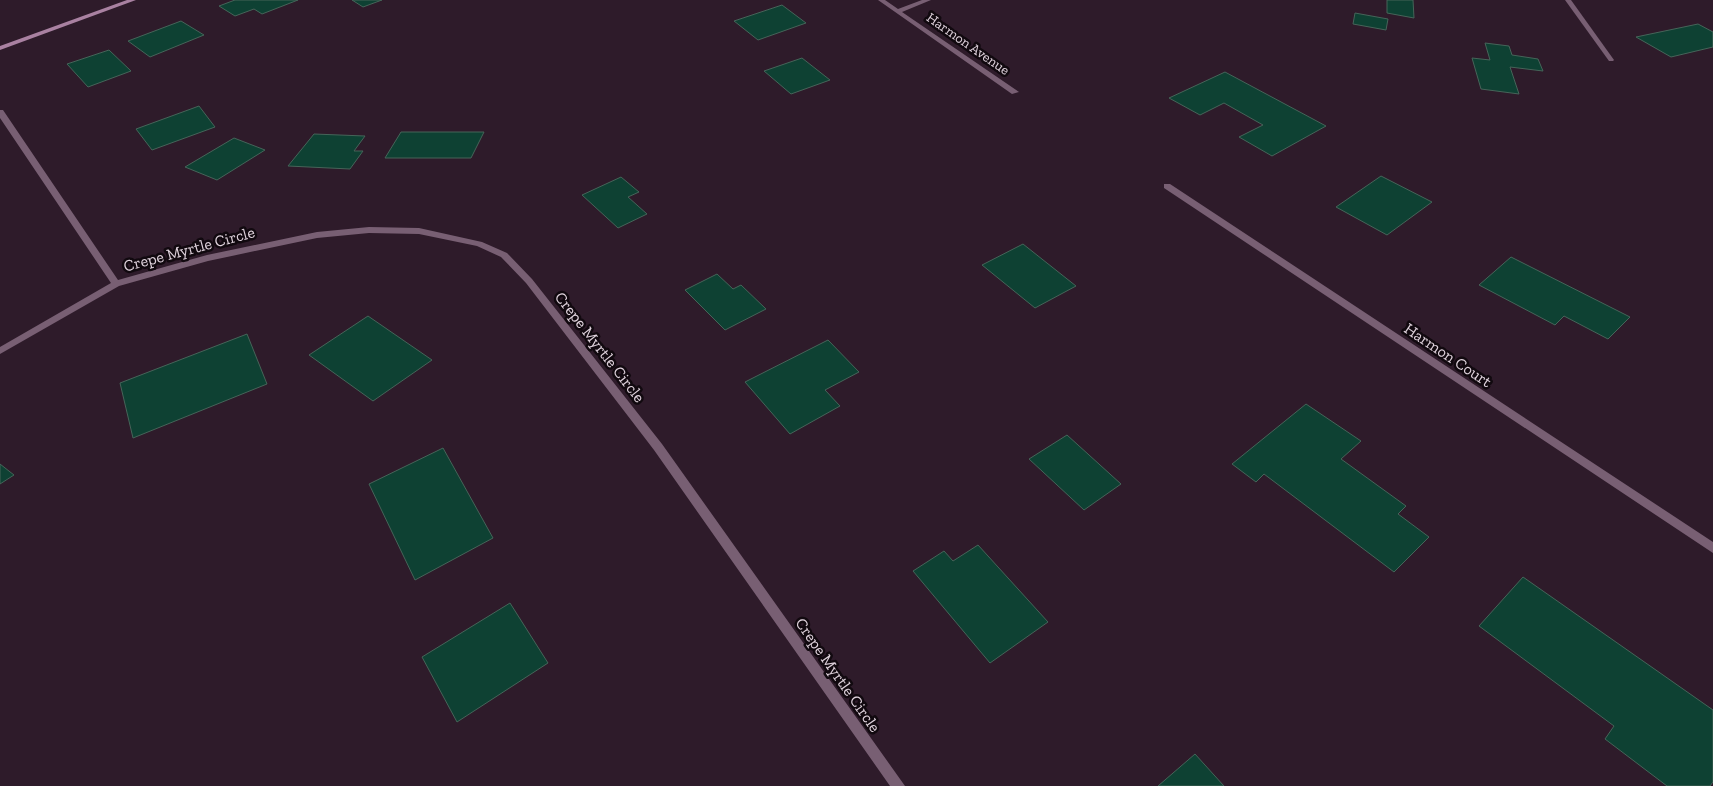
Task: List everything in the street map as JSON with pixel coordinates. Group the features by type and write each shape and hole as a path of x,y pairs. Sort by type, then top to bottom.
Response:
{"main road":[{"path":"0,48 133,0"}],"street":[{"name":"Harmon Avenue","path":"881,0 1015,92"},
{"path":"898,11 928,0"},
{"path":"1568,0 1611,60"},
{"name":"Crepe Myrtle Circle","path":"0,112 116,284"},
{"name":"Harmon Court","path":"1167,186 1713,548"},
{"name":"Crepe Myrtle Circle","path":"0,351 116,284 207,258 263,245 317,235 369,230 419,231 479,244 504,255 529,281 658,446 898,786"}],"building":[{"path":"235,0 298,0 262,14 254,9 235,16 219,6"},
{"path":"352,0 382,0 363,7"},
{"path":"1387,0 1413,0 1414,18 1387,13"},
{"path":"782,5 806,23 758,40 734,21"},
{"path":"1355,13 1388,19 1386,30 1353,24"},
{"path":"181,21 204,35 150,57 128,41"},
{"path":"1698,24 1713,32 1713,47 1671,57 1636,37"},
{"path":"1485,43 1509,46 1512,55 1538,59 1543,71 1510,67 1519,94 1481,89 1472,58 1490,60"},
{"path":"109,50 131,71 88,87 67,64"},
{"path":"802,58 830,80 791,94 764,71"},
{"path":"1225,72 1326,126 1272,156 1239,137 1263,125 1224,103 1200,115 1169,98"},
{"path":"199,106 215,127 152,150 136,129"},
{"path":"401,132 484,132 471,158 385,158"},
{"path":"314,134 365,136 354,151 363,151 350,169 288,166"},
{"path":"234,138 265,150 217,180 185,167"},
{"path":"1381,176 1432,202 1387,235 1336,207"},
{"path":"621,177 639,192 628,197 647,214 618,228 582,195"},
{"path":"1023,244 1076,286 1035,308 982,265"},
{"path":"1511,257 1630,317 1608,339 1564,316 1555,325 1479,285"},
{"path":"717,274 733,289 741,285 766,309 725,330 685,290"},
{"path":"368,316 432,360 373,401 309,355"},
{"path":"247,334 267,384 133,438 120,383"},
{"path":"828,340 859,372 825,390 840,406 790,434 745,382"},
{"path":"1306,404 1361,441 1341,459 1406,506 1398,514 1429,537 1394,572 1264,474 1256,482 1232,464"},
{"path":"1067,435 1121,484 1084,510 1029,459"},
{"path":"443,448 493,538 415,580 369,484"},
{"path":"0,464 14,475 0,484"},
{"path":"978,545 1048,622 990,663 913,571 944,551 953,561"},
{"path":"1523,577 1713,710 1713,782 1710,786 1667,786 1605,739 1614,726 1479,626"},
{"path":"510,603 548,663 457,722 422,657"},
{"path":"1195,754 1224,786 1158,786"}]}
